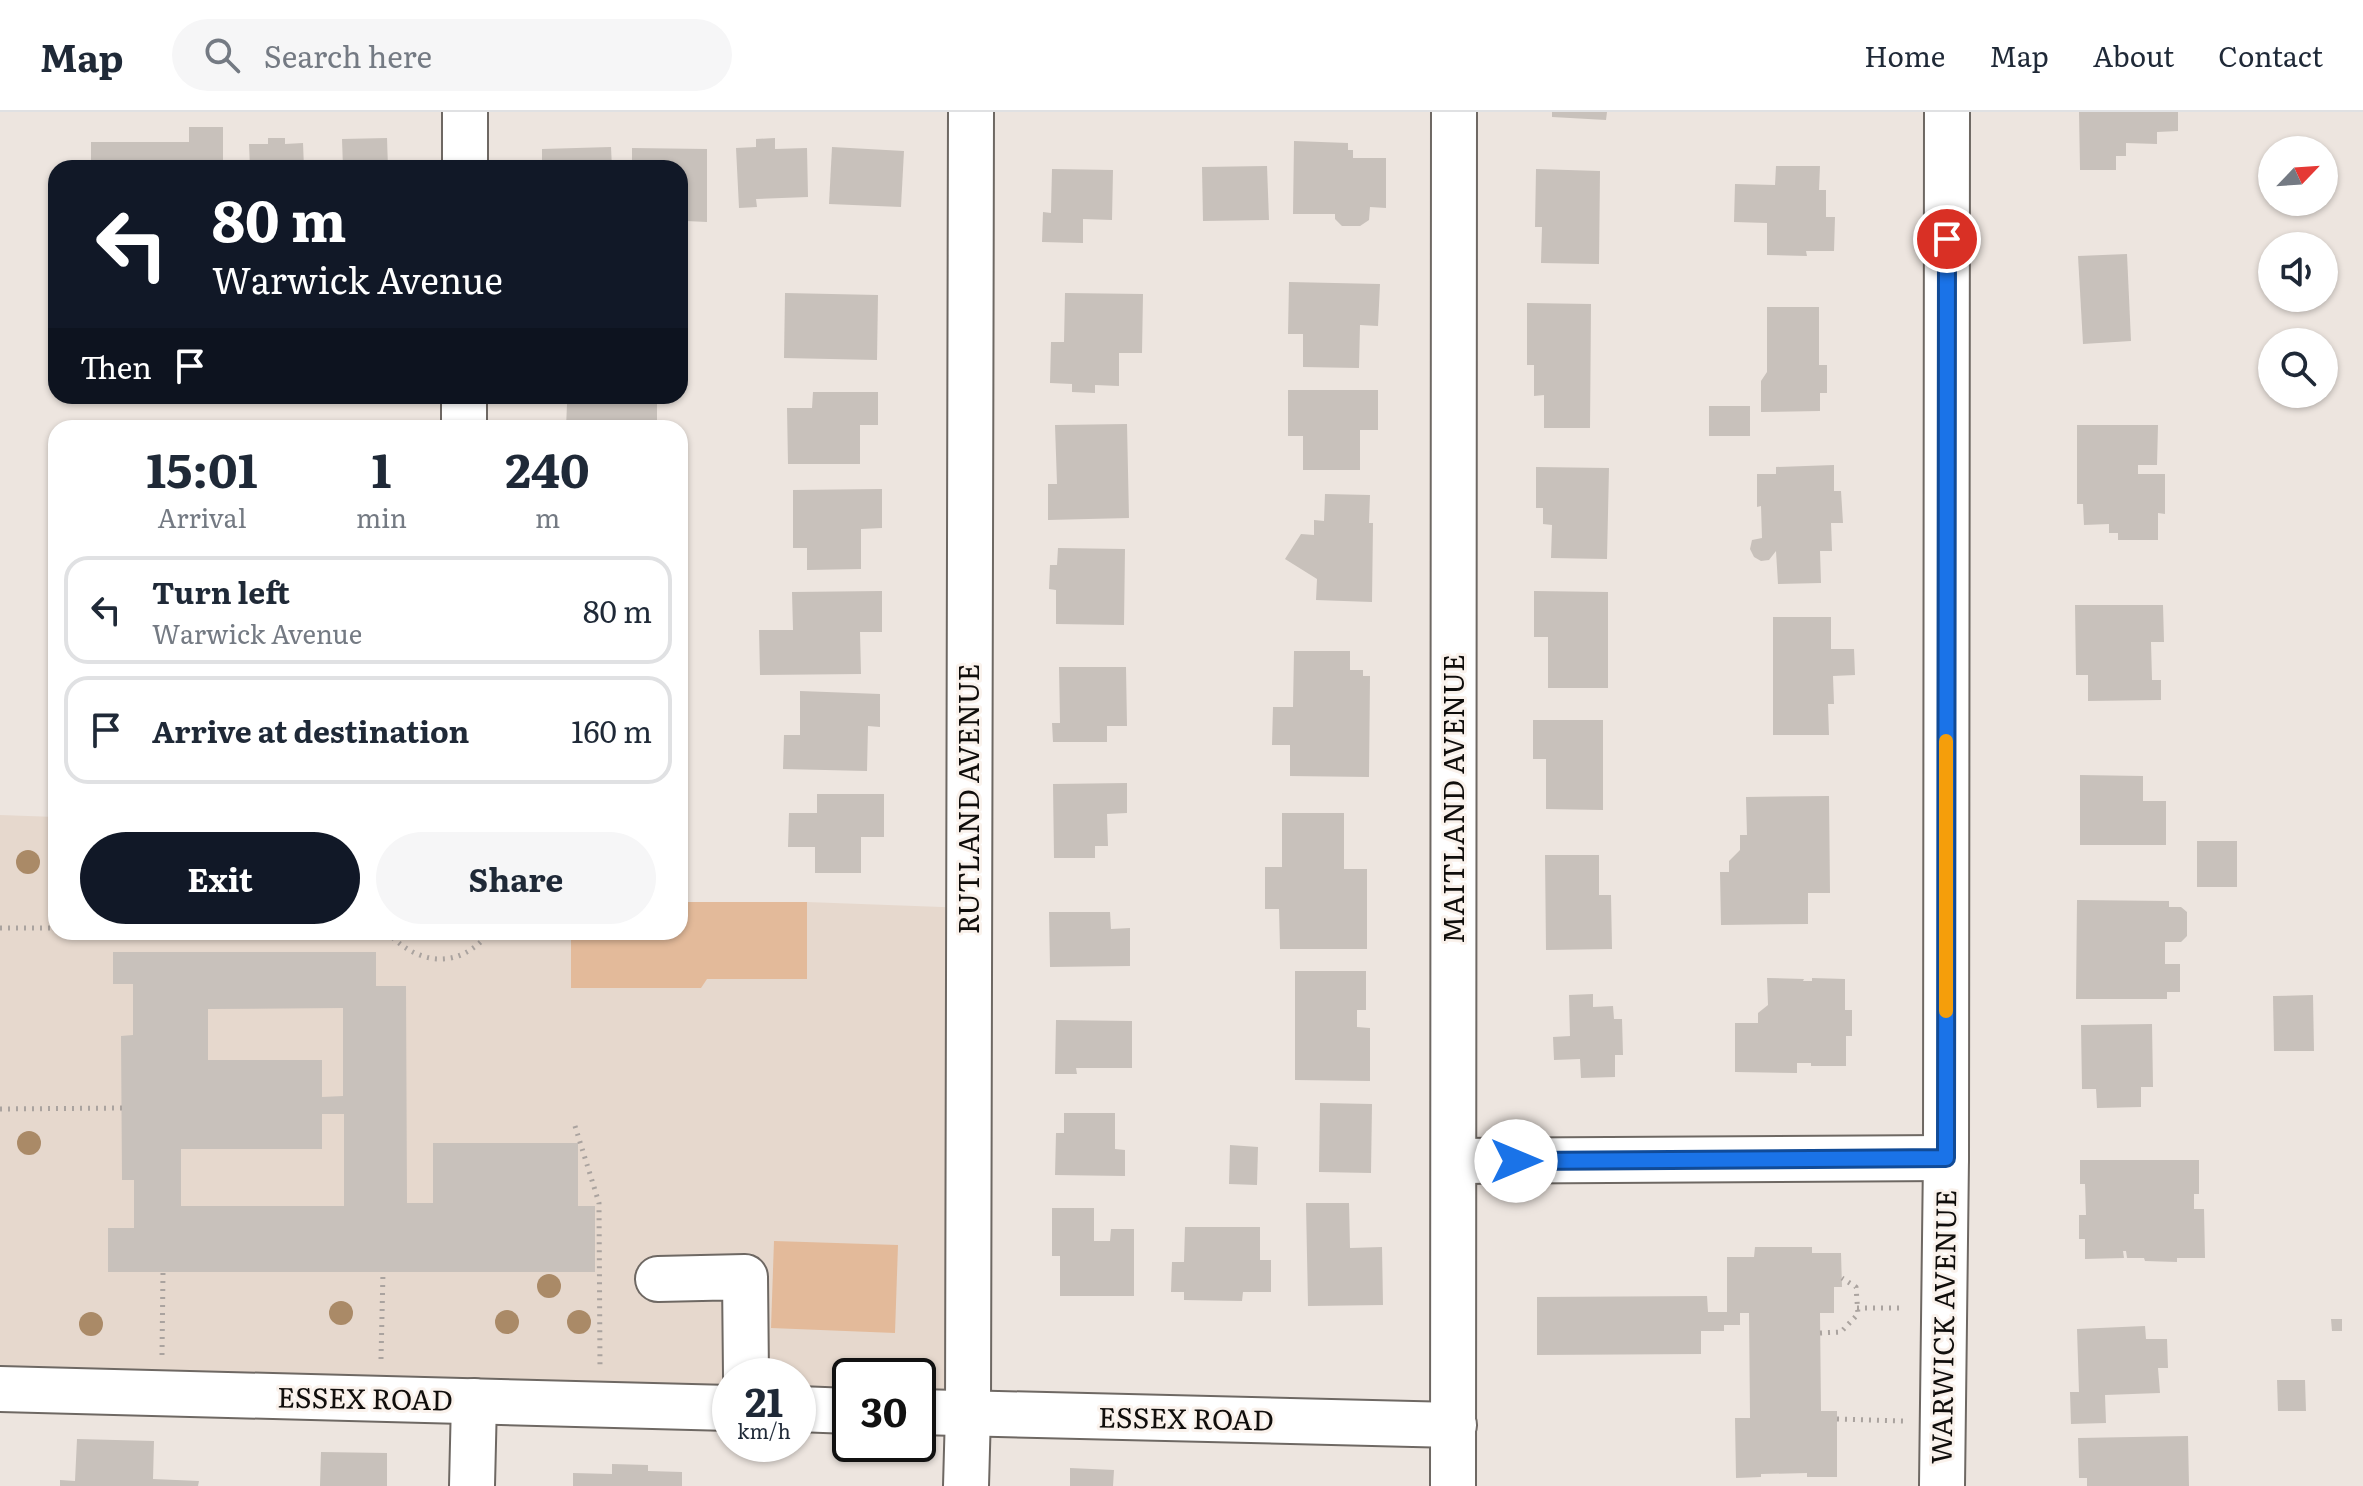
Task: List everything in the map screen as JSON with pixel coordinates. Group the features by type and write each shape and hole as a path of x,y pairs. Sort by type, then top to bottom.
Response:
{"street":[{"path":"465,112 465,160"},
{"name":"RUTLAND AVENUE","path":"966,1486 971,112"},
{"name":"MAITLAND AVENUE","path":"1453,1486 1454,112"},
{"name":"WARWICK AVENUE","path":"1942,1486 1946,1158 1947,112"},
{"path":"1454,1161 1946,1158"},
{"path":"658,1279 745,1277 746,1358"},
{"name":"ESSEX ROAD","path":"0,1389 712,1407"},
{"path":"472,1486 474,1401"},
{"name":"ESSEX ROAD","path":"936,1412 1454,1425"}],"path":[{"path":"0,928 48,928"},
{"path":"394,940 413,954 446,960 466,953 484,940"},
{"path":"0,1109 122,1108"},
{"path":"575,1126 599,1203 600,1404"},
{"path":"161,1393 163,1272"},
{"path":"381,1399 383,1272"},
{"path":"1820,1333 1841,1332 1858,1314 1856,1287 1842,1278"},
{"path":"1837,1419 1943,1422"}],"shaded area":[{"path":"0,815 48,817 48,940 688,940 688,902 807,902 969,908 968,1413 936,1412 936,1358 832,1358 832,1410 816,1410 816,1358 712,1358 712,1408 0,1389"},
{"path":"688,902 807,902 807,979 707,979 701,988 571,988 571,940 688,940"},
{"path":"774,1241 898,1245 895,1333 771,1328"}],"building":[{"path":"1552,112 1607,112 1606,120 1552,117"},
{"path":"2079,112 2178,112 2178,131 2157,132 2157,144 2126,143 2126,156 2116,156 2116,170 2080,170"},
{"path":"189,127 223,127 223,160 91,160 91,142 189,142"},
{"path":"268,138 285,138 285,144 303,143 304,160 250,160 249,144 268,144"},
{"path":"387,138 388,160 343,160 342,139"},
{"path":"775,138 775,149 807,148 808,197 756,199 757,207 739,208 736,148 756,147 756,139"},
{"path":"1294,141 1348,143 1348,150 1353,150 1353,158 1386,158 1386,208 1370,207 1369,220 1360,226 1342,226 1335,219 1335,214 1293,214"},
{"path":"611,147 612,160 542,160 542,149"},
{"path":"832,147 904,151 901,207 829,204"},
{"path":"632,148 707,149 707,222 688,221 688,160 632,160"},
{"path":"1267,166 1269,220 1203,221 1202,167"},
{"path":"1776,166 1820,166 1819,190 1826,190 1826,217 1835,217 1834,251 1806,251 1807,256 1767,255 1767,223 1734,222 1735,184 1775,185"},
{"path":"1052,169 1113,170 1112,220 1083,219 1083,243 1042,242 1043,212 1051,213"},
{"path":"1536,169 1600,171 1599,264 1541,263 1542,227 1535,227"},
{"path":"2127,254 2131,341 2083,344 2078,256"},
{"path":"1289,282 1380,284 1378,326 1360,325 1359,368 1303,367 1303,334 1288,334"},
{"path":"785,293 878,295 877,360 784,358"},
{"path":"1065,293 1143,294 1142,353 1119,353 1119,386 1095,385 1095,393 1072,392 1072,384 1050,383 1051,342 1064,342"},
{"path":"1527,303 1591,304 1590,428 1544,428 1544,395 1534,396 1534,365 1527,365"},
{"path":"1767,307 1819,307 1819,365 1827,365 1827,393 1820,393 1820,411 1761,412 1761,381 1767,372"},
{"path":"1288,390 1378,390 1378,430 1360,430 1360,470 1303,470 1303,436 1288,436"},
{"path":"813,392 878,392 878,425 860,425 860,464 788,464 787,408 812,408"},
{"path":"567,404 657,404 657,420 566,420"},
{"path":"1709,406 1750,406 1750,436 1709,436"},
{"path":"1127,424 1129,518 1048,520 1048,484 1057,484 1055,425"},
{"path":"2077,425 2158,425 2157,465 2138,465 2138,474 2165,474 2165,514 2158,513 2158,540 2118,540 2118,533 2109,533 2109,524 2084,525 2083,504 2077,504"},
{"path":"1834,465 1834,491 1841,491 1843,523 1831,523 1832,551 1820,551 1821,583 1778,584 1776,551 1769,560 1761,561 1754,557 1750,549 1752,540 1762,538 1761,506 1757,507 1757,474 1776,474 1776,467"},
{"path":"1536,467 1609,468 1607,559 1551,558 1552,525 1543,524 1543,508 1536,508"},
{"path":"882,489 882,528 861,529 861,569 807,570 807,548 793,548 793,490"},
{"path":"1325,494 1370,495 1369,523 1373,523 1372,602 1316,600 1317,579 1285,559 1301,534 1314,535 1314,520 1324,521"},
{"path":"1058,548 1125,549 1124,625 1056,624 1056,590 1049,589 1050,565 1057,565"},
{"path":"882,591 882,632 860,632 861,674 760,675 759,630 793,630 792,592"},
{"path":"1534,591 1608,592 1608,688 1548,688 1548,637 1534,637"},
{"path":"2075,605 2163,605 2164,642 2151,642 2152,680 2161,680 2161,700 2088,701 2088,675 2076,675"},
{"path":"1773,617 1831,617 1831,649 1854,649 1855,675 1833,676 1834,704 1828,704 1829,735 1773,735"},
{"path":"1294,651 1350,651 1350,670 1363,670 1363,676 1370,676 1369,777 1290,776 1290,745 1272,745 1273,707 1293,707"},
{"path":"1059,667 1126,667 1127,726 1107,726 1107,742 1053,742 1052,723 1060,723"},
{"path":"800,691 880,694 880,727 868,726 867,771 783,769 784,735 800,735"},
{"path":"1533,720 1603,720 1603,810 1546,809 1546,759 1533,759"},
{"path":"2080,775 2143,776 2143,801 2166,801 2166,845 2080,845"},
{"path":"1127,783 1127,813 1107,814 1108,846 1095,846 1095,858 1054,858 1053,784"},
{"path":"817,794 884,794 884,837 861,837 861,873 815,873 815,847 788,847 789,813 817,813"},
{"path":"1829,796 1830,893 1808,893 1808,924 1721,925 1720,872 1729,872 1729,861 1740,850 1740,835 1747,835 1746,797"},
{"path":"1282,813 1344,813 1344,869 1367,869 1367,949 1280,949 1279,909 1265,909 1265,867 1282,867"},
{"path":"2197,841 2237,841 2237,887 2197,887"},
{"path":"1545,855 1599,855 1599,895 1611,895 1612,949 1546,950"},
{"path":"2077,900 2169,901 2169,907 2181,907 2187,912 2187,936 2181,942 2165,942 2165,964 2180,964 2180,992 2167,992 2167,999 2076,999"},
{"path":"1049,912 1110,912 1111,929 1130,928 1130,966 1050,967"},
{"path":"113,952 376,952 376,986 406,986 407,1203 433,1203 433,1143 578,1143 578,1206 595,1206 595,1272 108,1272 108,1228 134,1228 134,1180 122,1180 121,1036 133,1035 133,984 113,984","holes":["343,1008 343,1096 322,1097 322,1060 208,1060 208,1009","322,1114 344,1114 344,1206 181,1206 181,1149 322,1149"]},
{"path":"1295,971 1366,971 1366,1010 1357,1010 1357,1027 1370,1028 1370,1081 1295,1080"},
{"path":"1767,978 1803,981 1812,981 1812,978 1845,979 1845,1010 1852,1010 1852,1036 1846,1036 1846,1066 1797,1063 1797,1073 1735,1072 1735,1023 1758,1023 1758,1013 1768,1005"},
{"path":"1593,994 1593,1007 1613,1006 1614,1019 1622,1019 1623,1055 1615,1055 1615,1077 1581,1078 1580,1059 1554,1060 1553,1037 1570,1036 1569,995"},
{"path":"2313,995 2314,1051 2274,1051 2273,996"},
{"path":"1056,1020 1132,1021 1132,1068 1076,1068 1077,1074 1055,1074"},
{"path":"2152,1024 2153,1087 2141,1087 2141,1107 2097,1108 2096,1089 2082,1089 2081,1025"},
{"path":"1320,1103 1372,1104 1371,1173 1319,1172"},
{"path":"1064,1113 1115,1113 1115,1149 1125,1150 1125,1176 1055,1175 1056,1133 1064,1133"},
{"path":"1230,1145 1258,1147 1257,1185 1229,1184"},
{"path":"2080,1160 2199,1160 2199,1194 2194,1194 2194,1209 2204,1209 2205,1258 2177,1258 2177,1262 2145,1261 2144,1258 2127,1258 2126,1251 2123,1251 2124,1258 2085,1259 2085,1239 2079,1239 2079,1215 2086,1215 2085,1184 2080,1184"},
{"path":"1306,1203 1349,1203 1350,1248 1382,1247 1383,1305 1308,1306"},
{"path":"1052,1208 1094,1208 1094,1241 1110,1241 1111,1229 1134,1229 1134,1296 1060,1296 1060,1256 1052,1256"},
{"path":"1185,1227 1260,1227 1260,1260 1271,1260 1271,1292 1243,1292 1242,1301 1184,1300 1184,1292 1171,1292 1172,1262 1184,1262"},
{"path":"1755,1247 1812,1247 1812,1253 1841,1253 1842,1287 1834,1287 1834,1313 1820,1313 1821,1411 1837,1411 1837,1477 1807,1477 1807,1473 1736,1478 1735,1418 1750,1418 1749,1313 1740,1313 1740,1325 1724,1325 1724,1331 1701,1331 1701,1354 1537,1355 1537,1297 1707,1296 1708,1312 1727,1312 1727,1257 1754,1257"},
{"path":"2331,1319 2342,1319 2342,1331 2332,1331"},
{"path":"2145,1326 2146,1339 2167,1339 2168,1368 2158,1368 2160,1393 2105,1395 2106,1423 2071,1424 2070,1392 2079,1392 2077,1329"},
{"path":"2277,1380 2305,1380 2306,1411 2278,1411"},
{"path":"2188,1436 2189,1486 2087,1486 2087,1478 2079,1478 2078,1438"},
{"path":"77,1439 154,1441 153,1479 199,1481 198,1486 60,1486 60,1480 75,1481"},
{"path":"321,1452 387,1453 387,1486 320,1486"},
{"path":"612,1464 648,1465 648,1471 682,1472 682,1486 573,1486 573,1473 612,1474"},
{"path":"1070,1468 1114,1470 1113,1486 1070,1486"}],"slow traffic":[{"path":"1946,741 1946,1011"}],"route":[{"path":"1516,1161 1946,1158 1947,239"}]}
